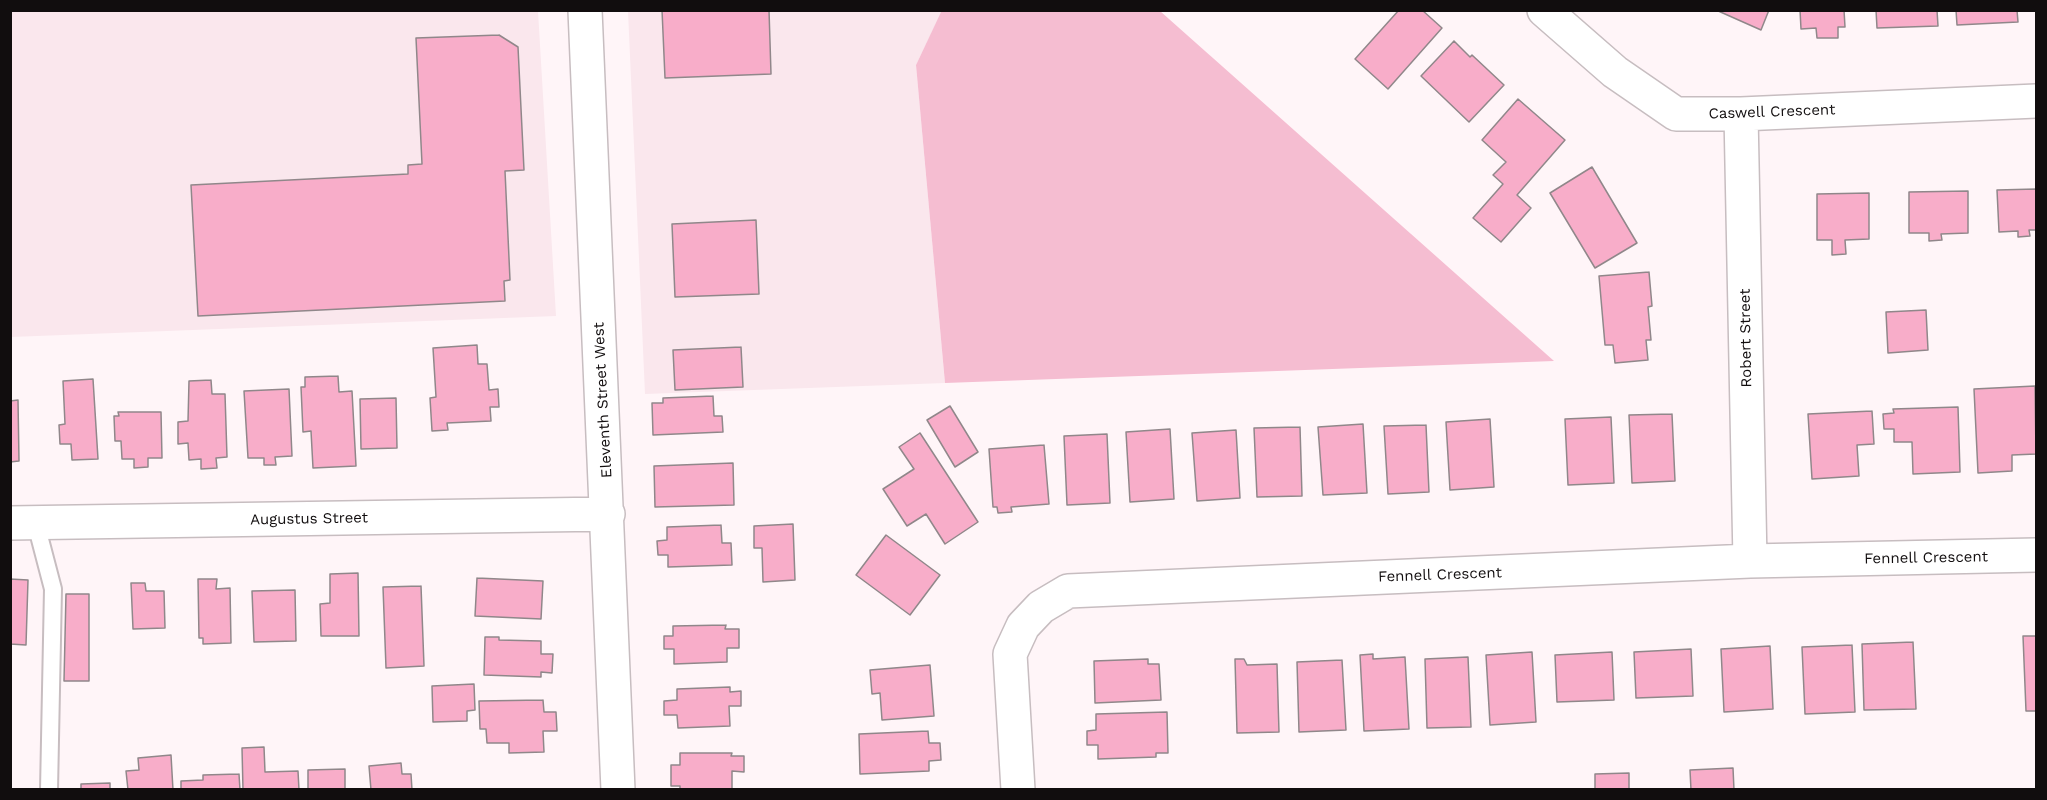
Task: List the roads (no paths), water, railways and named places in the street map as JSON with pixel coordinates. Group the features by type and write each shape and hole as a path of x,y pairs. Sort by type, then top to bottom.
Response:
{"street":[{"name":"Eleventh Street West","path":"585,10 618,789"},
{"name":"Caswell Crescent","path":"1544,10 1615,72 1676,114 1741,114 2037,101"},
{"name":"Robert Street","path":"1741,114 1750,561"},
{"name":"Augustus Street","path":"23,524 608,514"},
{"name":"Fennell Crescent","path":"1018,789 1010,654 1023,627 1041,607 1068,591 1750,561 2037,555"}],"lane":[{"path":"23,524 53,589 49,789"}]}
